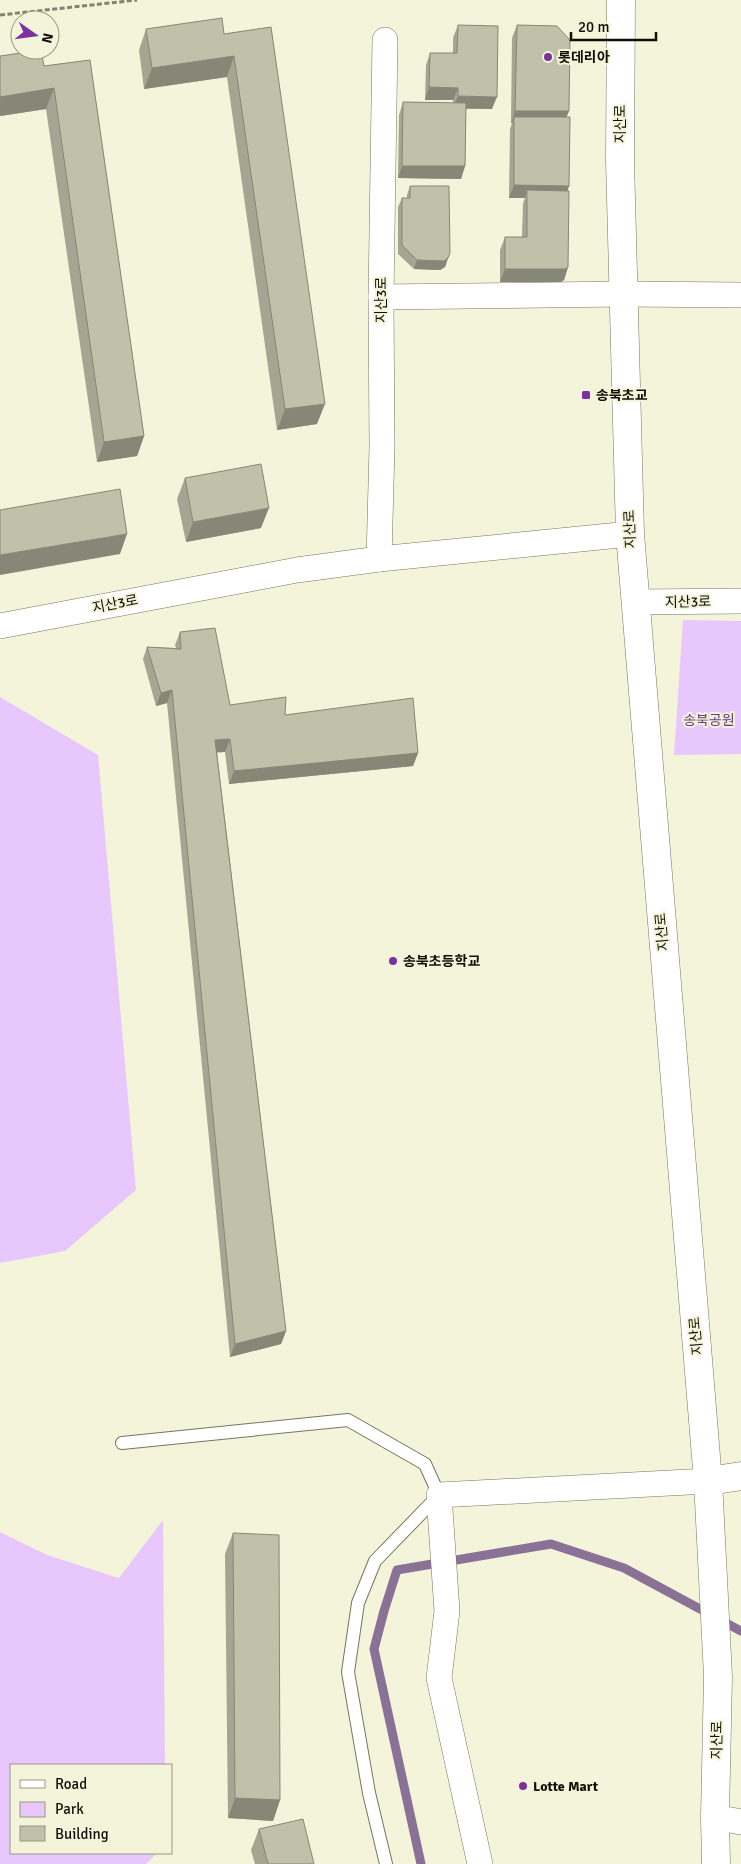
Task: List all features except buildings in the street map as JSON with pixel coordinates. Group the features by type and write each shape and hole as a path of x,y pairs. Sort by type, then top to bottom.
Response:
{"main road":[{"name":"지산로","path":"621,0 620,161 630,534 708,1481 718,1676 716,1864"},
{"path":"708,1481 741,1476"}],"street":[{"name":"지산3로","path":"379,559 382,447 381,297 385,40"},
{"path":"381,297 623,294 741,295"},
{"name":"지산3로","path":"0,626 298,570 379,559 630,534"},
{"name":"지산3로","path":"635,602 741,600"},
{"path":"480,1864 439,1678 447,1611 439,1495 708,1481"},
{"path":"715,1817 741,1822"}],"lane":[{"path":"122,1444 348,1420 425,1464 439,1495 375,1561 358,1603 348,1672 369,1793 386,1864"}],"path":[{"path":"0,15 137,0"}],"green space":[{"name":"송북공원","path":"683,620 741,621 741,754 674,755"},
{"path":"0,697 98,755 136,1190 65,1251 0,1263"},
{"path":"163,1520 165,1764 10,1764 10,1854 156,1854 146,1864 0,1864 0,1532 47,1555 119,1578"}],"waterway":[{"path":"421,1864 374,1649 397,1570 551,1544 624,1568 741,1631"}],"place":[{"name":"롯데리아","path":"548,57"},
{"name":"송북초교","path":"586,395"},
{"name":"송북초등학교","path":"393,961"},
{"name":"Lotte Mart","path":"523,1786"}]}
